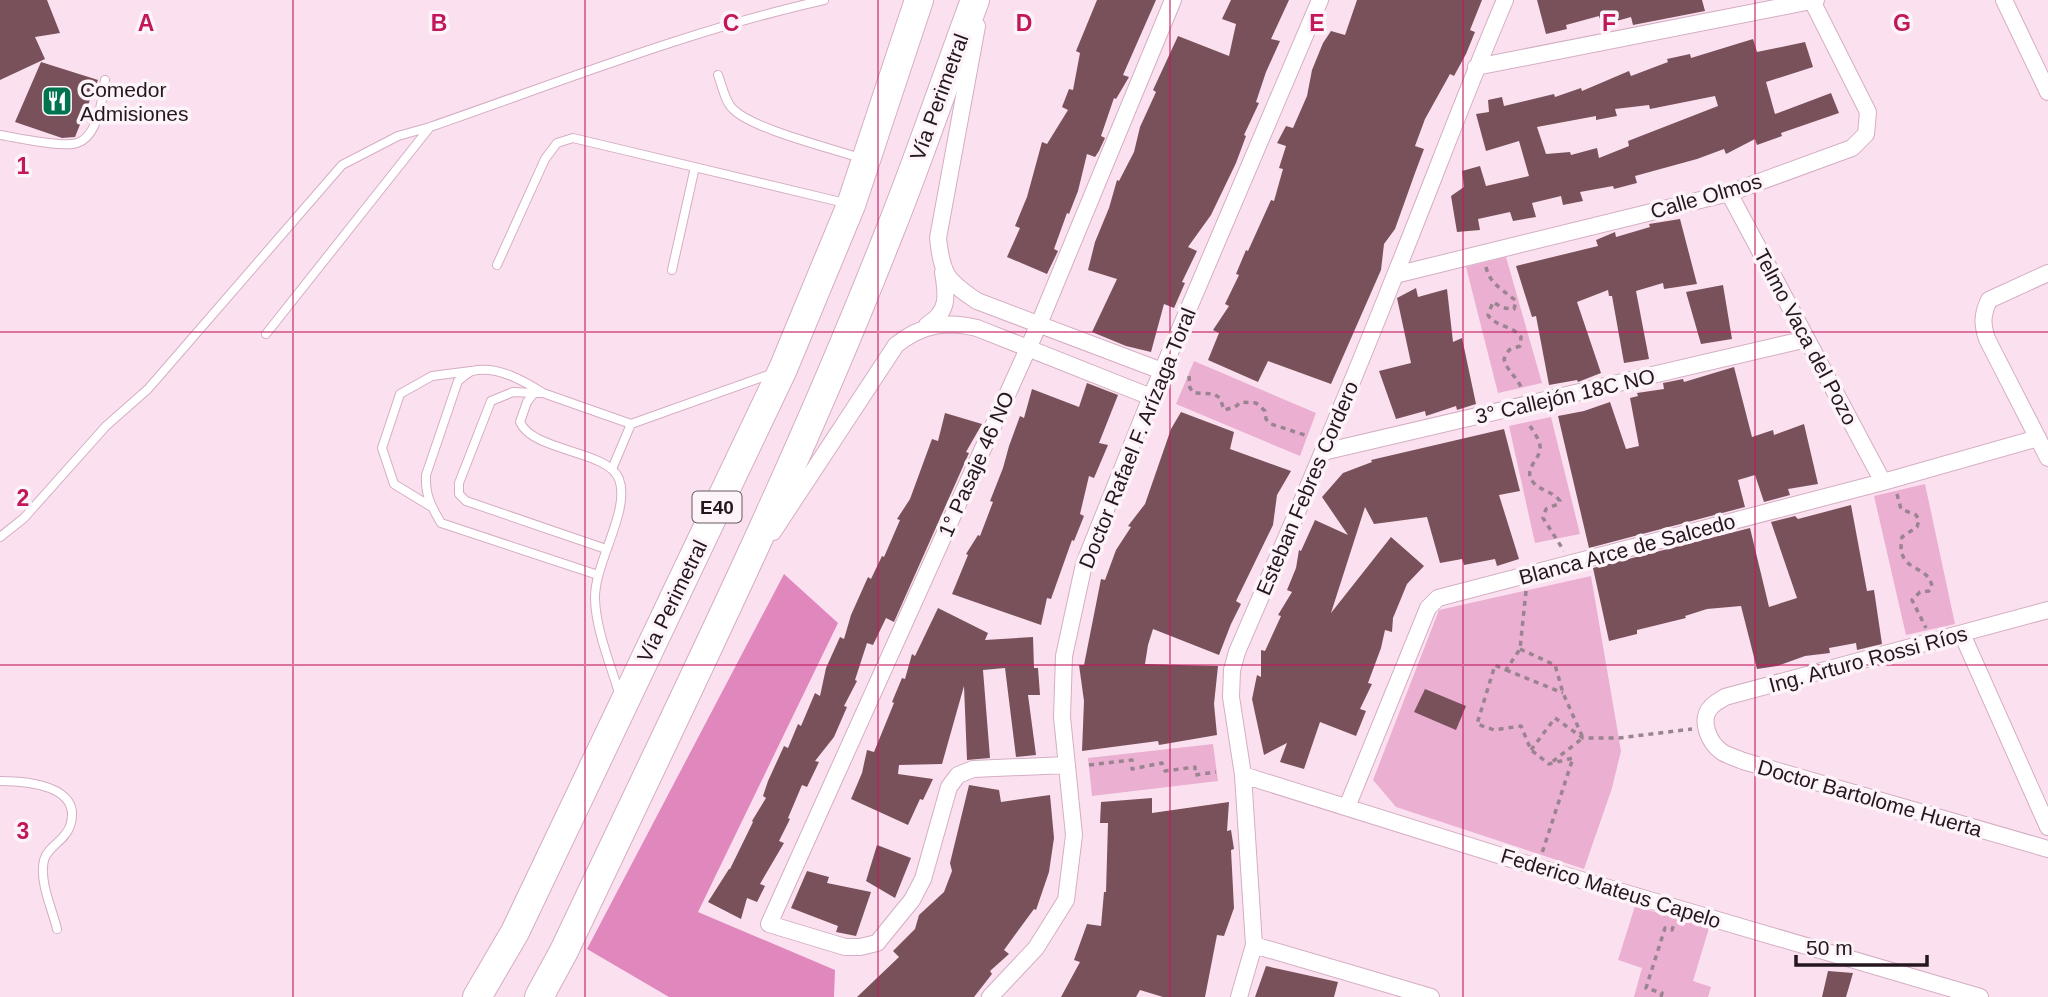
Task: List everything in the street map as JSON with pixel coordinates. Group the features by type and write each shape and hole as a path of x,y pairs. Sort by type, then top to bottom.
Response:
{"highway":[{"name":"Vía Perimetral","path":"477,997 515,932 783,369 851,205 919,0"},
{"name":"Vía Perimetral","path":"539,997 564,951 734,593 890,233 975,0"}],"street":[{"path":"734,593 896,345 935,320 946,305 946,286 938,237 982,0"},
{"name":"1° Pasaje 46 NO","path":"1067,765 973,769 958,775 948,787 923,879 912,900 877,943 845,947 769,924 1040,324 1173,0"},
{"name":"Doctor Rafael F. Arízaga Toral","path":"990,997 1036,948 1066,900 1074,835 1062,717 1064,656 1084,564 1151,397 1321,0"},
{"name":"Esteban Febres Cordero","path":"1239,997 1254,945 1242,775 1231,696 1232,670 1237,652 1323,452 1505,0"},
{"path":"2004,0 2048,92"},
{"path":"1476,67 1814,1"},
{"name":"Calle Olmos","path":"1395,275 1729,193 1852,148 1866,134 1868,112 1814,1"},
{"name":"Telmo Vaca del Pozo","path":"1729,193 1890,486"},
{"path":"941,258 953,285 977,301 1162,371"},
{"path":"2048,273 1989,300 1982,323 1987,339 2048,458"},
{"path":"919,330 949,323 969,326 1151,397"},
{"name":"3° Callejón 18C NO","path":"1323,452 1807,339"},
{"name":"Blanca Arce de Salcedo","path":"1347,807 1428,608 1438,598 1890,486 2038,438"},
{"name":"Ing. Arturo Rossi Ríos","path":"1706,728 1706,716 1710,707 1725,697 2048,610"},
{"path":"1962,634 2048,827"},
{"name":"Doctor Bartolome Huerta","path":"1706,728 1710,740 1722,752 1743,761 2048,849"},
{"name":"Federico Mateus Capelo","path":"1242,775 1537,867 1980,997"},
{"path":"1254,945 1431,997"}],"lane":[{"path":"0,537 24,519 106,426 148,389 342,165 398,136 665,46 787,8 824,0"},
{"path":"718,75 730,108 742,117 867,160"},
{"path":"0,135 77,144 85,139 97,120 105,80"},
{"path":"266,334 430,127"},
{"path":"497,265 545,159 557,143 573,138 851,205"},
{"path":"672,270 695,167"},
{"path":"606,549 466,501 459,494 459,483 491,401 513,392 539,393 631,424 652,419 783,369"},
{"path":"430,506 394,484 383,448 400,394 432,376 471,371 518,377 539,393"},
{"path":"471,371 458,381 426,475 425,491 430,506 441,523 598,575"},
{"path":"539,393 527,402 520,422 523,430 528,435 612,468 621,482 623,498 598,575 595,598 597,614 623,704"},
{"path":"612,468 631,424"},
{"path":"0,781 29,782 52,788 65,796 71,809 71,824 62,841 48,851 44,861 43,878 58,929"}],"path":[{"path":"1485,262 1488,275 1497,288 1516,301 1514,309 1503,308 1493,302 1488,314 1493,323 1517,332 1521,337 1520,346 1509,350 1504,359 1507,369 1516,376 1521,387"},
{"path":"1189,376 1190,388 1194,393 1214,394 1220,398 1224,410 1235,408 1241,402 1256,403 1265,411 1266,419 1271,424 1308,436"},
{"path":"1530,426 1541,444 1540,453 1529,474 1533,483 1560,500 1558,504 1546,509 1543,518 1572,563"},
{"path":"1890,486 1901,509 1916,515 1919,520 1917,527 1902,537 1900,545 1902,558 1931,581 1932,587 1929,591 1920,592 1912,600 1926,630"},
{"path":"1506,670 1521,649 1527,575"},
{"path":"1521,649 1555,665 1563,693 1583,738"},
{"path":"1549,764 1531,750 1521,726 1494,730 1477,724 1495,665 1563,693"},
{"path":"1531,750 1555,718 1583,738 1619,738 1706,728"},
{"path":"1549,764 1583,738"},
{"path":"1537,867 1573,758 1549,764"},
{"path":"1088,765 1132,760 1132,769 1162,763 1165,771 1195,767 1195,775 1216,772"},
{"path":"1661,997 1662,993 1646,988 1665,928 1672,930 1675,918"}],"shaded area":[{"path":"1506,257 1542,383 1498,393 1466,267"},
{"path":"1194,361 1316,413 1300,456 1176,404"},
{"path":"1551,417 1580,534 1535,543 1509,426"},
{"path":"1925,484 1955,624 1906,635 1874,496"},
{"path":"784,574 838,623 698,912 835,970 834,997 669,997 587,949"},
{"path":"1591,576 1621,751 1612,788 1584,869 1396,807 1373,780 1439,610"},
{"path":"1213,744 1218,781 1092,796 1088,758"},
{"path":"1635,906 1709,928 1693,981 1711,987 1708,997 1634,997 1642,968 1618,960"}],"building":[{"path":"0,0 47,0 60,33 35,37 45,59 0,80"},
{"path":"1097,0 1156,0 1123,75 1129,77 1116,99 1114,98 1101,136 1105,138 1095,157 1087,154 1078,191 1054,249 1058,251 1047,274 1007,257 1020,228 1015,226 1027,197 1042,142 1047,144 1068,110 1062,107 1069,89 1073,90 1080,53 1076,51"},
{"path":"1231,0 1289,0 1271,39 1280,41 1266,72 1256,102 1259,103 1244,135 1246,136 1236,163 1211,215 1188,247 1197,251 1182,282 1185,283 1174,308 1164,304 1151,352 1126,346 1092,332 1117,279 1088,270 1095,242 1117,180 1119,181 1134,152 1140,127 1156,92 1153,90 1178,36 1229,56 1236,24 1222,19"},
{"path":"1357,0 1482,0 1470,30 1475,32 1466,54 1454,76 1450,74 1425,119 1415,146 1424,149 1395,229 1384,244 1381,270 1331,384 1268,361 1258,382 1208,360 1219,333 1213,330 1229,306 1225,304 1239,275 1236,274 1246,250 1248,251 1271,200 1274,201 1283,169 1279,168 1286,146 1277,143 1286,126 1293,128 1307,96 1312,70 1323,43 1331,31 1345,35"},
{"path":"1537,0 1702,0 1705,11 1633,25 1631,17 1602,25 1599,16 1546,34"},
{"path":"1753,39 1757,52 1805,42 1813,67 1766,82 1775,114 1831,93 1839,113 1781,133 1782,136 1757,145 1755,139 1726,154 1724,149 1635,176 1637,183 1614,189 1613,186 1580,192 1583,201 1563,205 1561,196 1532,203 1536,217 1513,221 1510,212 1478,219 1480,230 1457,232 1451,196 1464,187 1462,171 1480,166 1486,186 1529,176 1519,141 1486,151 1476,114 1489,112 1488,100 1502,97 1504,106 1554,94 1555,97 1581,88 1582,91 1629,71 1631,76 1668,62 1667,59 1690,54 1691,58","holes":["1715,96 1718,106 1628,141 1629,146 1599,158 1597,148 1571,155 1570,152 1546,154 1537,127 1596,116 1596,120 1617,116 1615,109 1649,105 1650,109"]},
{"name":"Comedor Admisiones","path":"41,62 98,80 75,137 62,138 15,122"},
{"path":"1680,219 1697,284 1664,289 1663,283 1636,291 1649,359 1624,363 1612,296 1609,296 1608,290 1577,302 1601,373 1578,382 1549,385 1536,316 1532,317 1516,266 1598,246 1596,240 1615,232 1616,237 1650,227 1649,224"},
{"path":"1723,285 1732,339 1701,344 1686,292"},
{"path":"1416,288 1418,297 1447,289 1453,342 1462,338 1476,404 1457,410 1456,406 1426,416 1425,411 1396,419 1379,371 1411,363 1397,298"},
{"path":"1734,367 1752,437 1773,430 1774,435 1804,424 1818,484 1788,489 1790,495 1764,502 1755,475 1738,480 1745,507 1589,548 1558,416 1610,402 1626,449 1639,446 1630,398 1638,396 1637,393 1664,389 1663,383 1683,379 1684,382"},
{"path":"1087,383 1118,395 1099,443 1108,445 1094,478 1089,476 1080,514 1084,516 1074,541 1072,540 1051,599 1047,598 1041,625 952,594 968,555 966,554 978,535 980,536 1009,446 1020,416 1024,418 1032,389 1079,407"},
{"path":"1181,412 1234,432 1230,449 1291,471 1277,495 1273,525 1236,601 1241,604 1219,655 1153,629 1148,645 1145,664 1218,666 1214,704 1217,735 1159,745 1158,741 1082,751 1084,701 1079,665 1084,665 1101,579 1105,580 1116,550 1131,527 1128,526 1145,504 1171,429"},
{"path":"945,413 982,424 966,452 969,453 894,622 886,618 873,645 867,643 855,680 857,681 844,706 847,707 834,737 815,761 819,762 807,787 802,785 779,841 784,843 760,884 765,886 757,902 747,898 741,919 708,902 730,869 766,798 763,796 768,781 784,746 788,748 798,724 801,726 815,693 820,696 826,668 840,637 844,639 851,615 868,577 871,579 882,556 884,557 900,520 897,519 910,499 932,439 938,441"},
{"path":"1504,429 1520,491 1499,495 1519,559 1497,566 1495,559 1464,565 1462,559 1440,563 1427,517 1374,524 1365,507 1331,613 1391,537 1424,566 1407,584 1393,618 1392,632 1385,630 1368,683 1372,684 1360,709 1366,711 1356,736 1320,722 1304,769 1280,762 1287,743 1264,755 1252,699 1257,675 1261,677 1261,650 1265,651 1281,616 1278,615 1292,592 1287,590 1296,568 1299,550 1301,551 1315,520 1348,535 1322,497 1343,473 1372,462 1371,460"},
{"path":"1851,505 1867,591 1874,590 1882,644 1857,650 1856,643 1829,648 1830,653 1805,656 1777,666 1757,669 1741,606 1707,609 1609,641 1593,568 1750,528 1769,607 1797,598 1771,522 1795,516 1798,519"},
{"path":"938,608 988,633 985,640 1033,637 1034,668 1038,668 1040,695 1028,695 1036,755 1016,757 1005,668 983,670 990,758 967,760 964,686 942,764 899,765 898,774 933,779 908,825 851,799 862,773 867,750 874,752 902,678 905,679 912,654 915,656"},
{"path":"1425,689 1466,706 1456,730 1414,712"},
{"path":"969,785 999,790 1001,802 1050,795 1054,838 1049,872 1036,910 1034,909 1004,950 1009,954 990,971 992,974 974,997 857,997 899,957 893,951 915,929 919,915 944,892 952,871 950,863"},
{"path":"1152,798 1152,813 1229,802 1227,831 1231,830 1234,849 1231,850 1234,908 1224,936 1217,935 1205,997 1163,997 1140,990 1136,997 1061,997 1080,962 1074,960 1087,924 1101,926 1106,892 1108,823 1100,823 1101,802"},
{"path":"877,845 911,858 895,898 866,881"},
{"path":"807,871 829,877 827,883 871,892 856,936 836,932 838,926 791,908"},
{"path":"1266,966 1338,982 1334,997 1255,997"},
{"path":"1828,971 1853,973 1846,997 1822,997"}],"place":[{"name":"Comedor Admisiones","path":"57,101"}]}
